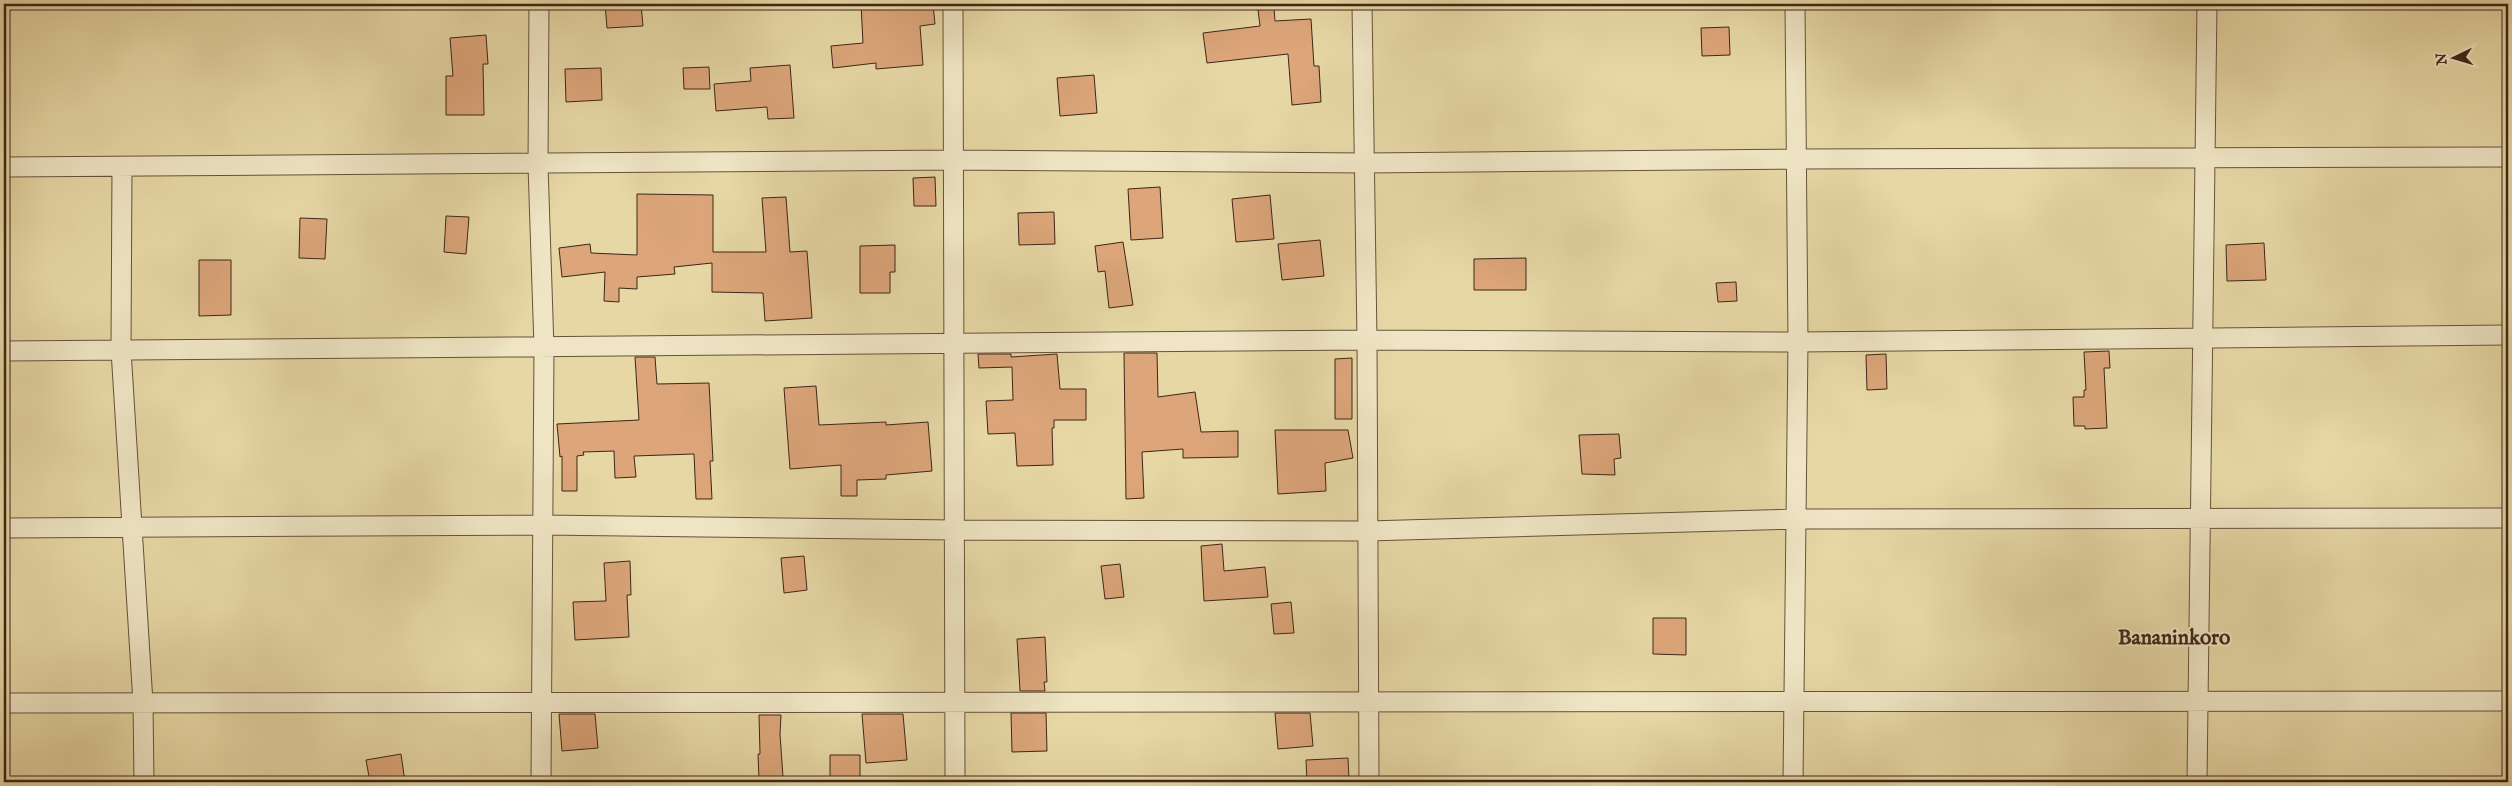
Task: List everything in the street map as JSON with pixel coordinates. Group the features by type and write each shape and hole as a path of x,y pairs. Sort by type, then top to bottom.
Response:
{"street":[{"path":"538,4 538,165 544,348 541,782"},
{"path":"954,4 955,782"},
{"path":"1362,4 1367,340 1369,782"},
{"path":"1793,782 1798,342 1795,4"},
{"path":"2197,782 2204,336 2206,4"},
{"path":"4,167 538,165 954,160 1365,163 1797,159 2508,157"},
{"path":"122,167 121,350 143,703 144,782"},
{"path":"4,351 1367,340 1798,342 2204,336 2508,335"},
{"path":"4,528 542,526 1368,531 1795,519 2200,520 2508,518"},
{"path":"4,703 542,701 2508,701"}],"building":[{"path":"605,4 641,4 643,26 607,28"},
{"path":"861,4 933,4 935,24 920,26 923,65 876,69 876,63 833,68 831,46 863,43"},
{"path":"1274,8 1275,21 1311,19 1314,66 1319,66 1321,102 1292,105 1288,54 1207,63 1203,33 1260,26 1258,10"},
{"path":"1729,27 1730,55 1702,56 1701,28"},
{"path":"486,35 488,64 483,64 484,115 446,115 446,76 453,76 450,38"},
{"path":"790,65 794,118 768,119 767,107 716,111 714,84 751,81 750,68"},
{"path":"709,67 710,89 684,89 683,68"},
{"path":"601,68 602,100 566,102 565,69"},
{"path":"1094,75 1097,113 1060,116 1057,78"},
{"path":"935,177 936,206 914,206 913,178"},
{"path":"1160,187 1163,238 1131,240 1128,189"},
{"path":"637,194 713,195 713,252 766,252 762,198 786,197 790,252 807,251 812,318 765,321 763,293 712,292 712,263 674,267 675,274 637,277 637,289 619,288 619,302 604,301 605,272 562,277 559,248 590,244 591,253 637,255"},
{"path":"1270,195 1274,239 1236,242 1232,199"},
{"path":"1054,212 1055,244 1019,245 1018,213"},
{"path":"446,216 469,217 466,254 444,252"},
{"path":"300,218 327,219 325,259 299,258"},
{"path":"1320,240 1324,276 1282,280 1278,244"},
{"path":"1123,242 1133,305 1109,308 1105,271 1098,272 1095,246"},
{"path":"2264,243 2266,280 2227,281 2226,245"},
{"path":"895,245 895,272 890,272 890,293 860,293 860,246"},
{"path":"1526,258 1526,290 1474,290 1474,259"},
{"path":"199,260 231,260 231,315 199,316"},
{"path":"1736,282 1737,301 1718,302 1716,283"},
{"path":"2109,351 2110,368 2104,368 2107,428 2085,429 2085,426 2074,426 2073,397 2084,397 2084,390 2086,390 2084,352"},
{"path":"1124,353 1157,353 1158,397 1195,392 1201,432 1238,431 1238,457 1183,458 1183,449 1142,452 1144,498 1126,499"},
{"path":"978,354 1011,354 1011,357 1057,354 1060,389 1086,389 1086,420 1054,420 1054,428 1052,428 1053,465 1017,466 1015,433 988,434 986,401 1013,400 1012,367 979,368"},
{"path":"1886,354 1887,389 1867,390 1866,355"},
{"path":"635,357 655,357 657,384 709,383 713,461 710,461 712,499 696,499 694,454 634,456 636,477 615,478 614,451 583,452 584,455 577,456 577,491 562,491 562,456 560,457 557,424 639,420"},
{"path":"1352,358 1352,419 1335,419 1335,359"},
{"path":"816,386 819,425 886,422 886,425 928,422 932,471 886,475 886,479 857,480 857,496 841,496 841,465 790,469 784,388"},
{"path":"1275,430 1348,430 1353,458 1325,463 1326,491 1278,494"},
{"path":"1619,434 1621,458 1614,459 1615,475 1582,474 1579,435"},
{"path":"1222,544 1224,571 1265,567 1268,597 1204,601 1201,546"},
{"path":"804,556 807,590 784,593 781,558"},
{"path":"630,561 631,595 627,595 629,637 575,640 573,602 606,601 604,563"},
{"path":"1120,564 1124,597 1105,599 1101,566"},
{"path":"1291,602 1294,633 1274,634 1271,604"},
{"path":"1653,618 1686,618 1686,655 1653,654"},
{"path":"1045,637 1047,682 1044,682 1045,691 1020,691 1017,639"},
{"path":"1011,713 1046,713 1047,751 1012,752"},
{"path":"1275,713 1310,713 1313,746 1278,749"},
{"path":"559,714 595,714 598,748 562,751"},
{"path":"862,714 903,714 907,760 866,763"},
{"path":"759,715 781,715 780,734 783,777 759,779"},
{"path":"401,754 405,782 370,782 366,760"},
{"path":"830,755 860,755 860,782 830,782"},
{"path":"1348,758 1349,779 1307,781 1306,760"}],"district":[{"name":"Bananinkoro","path":"2174,638"}]}
